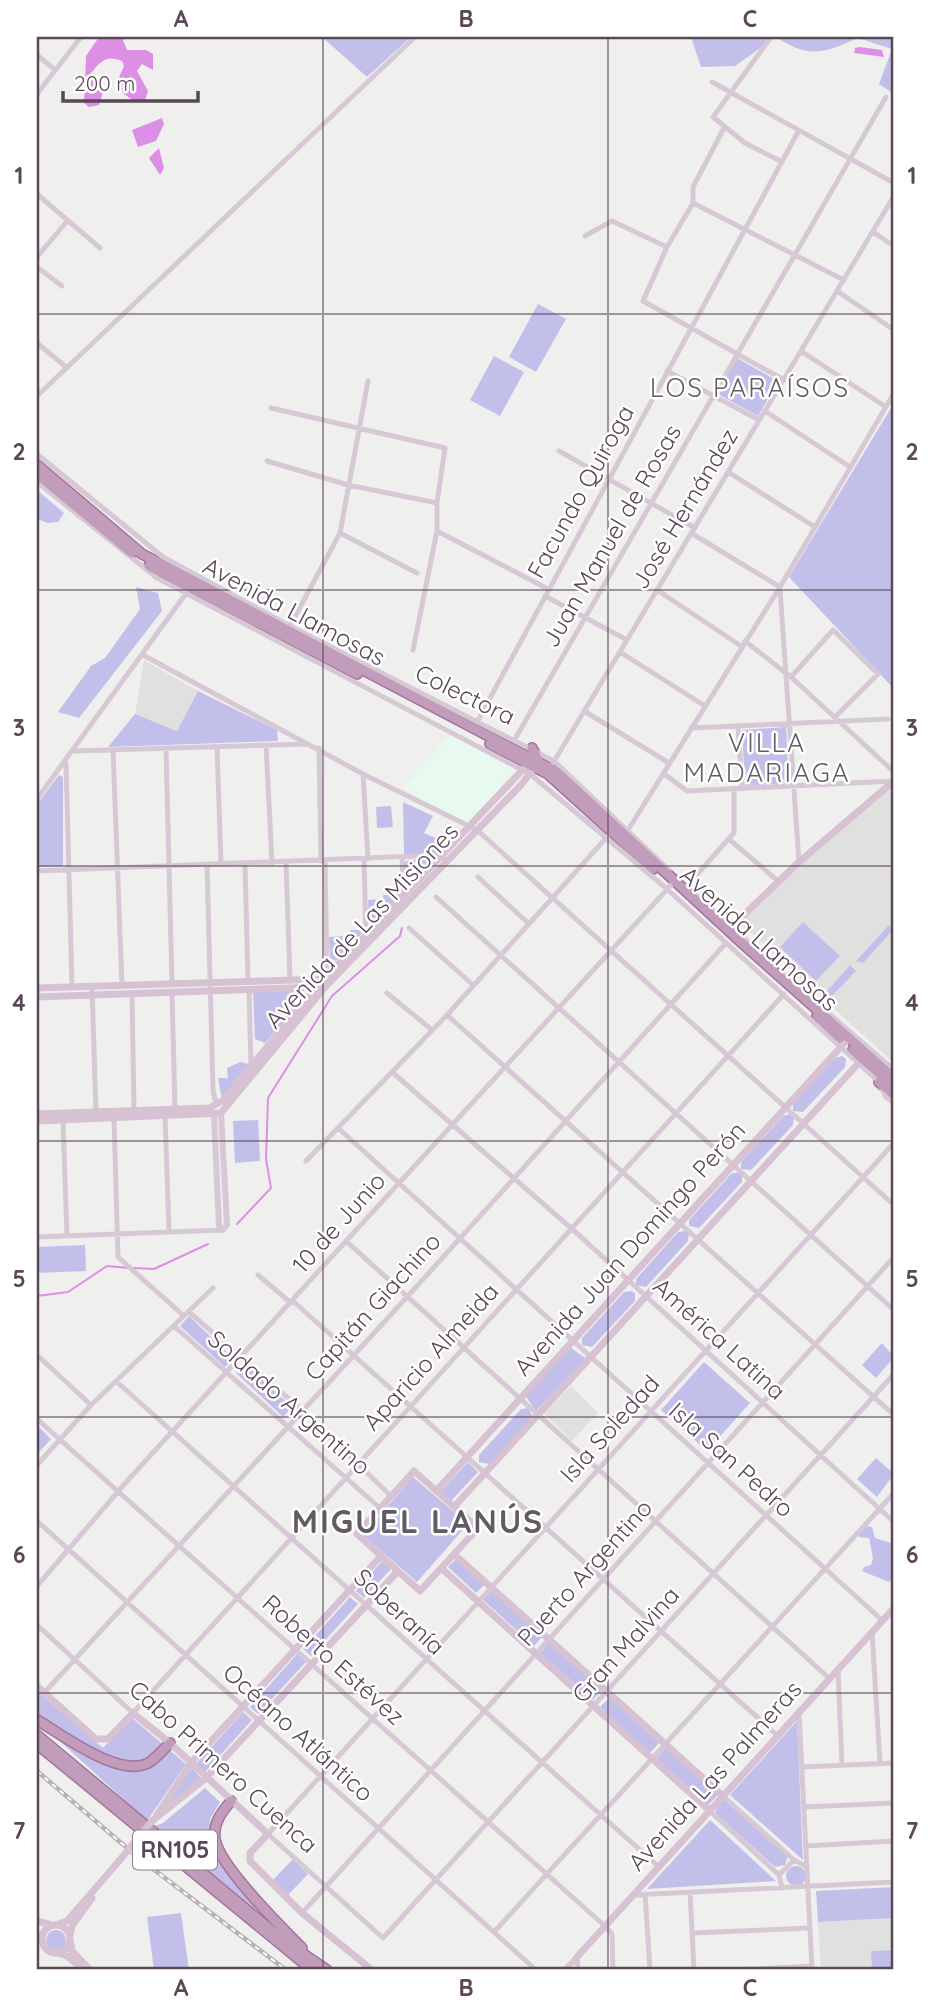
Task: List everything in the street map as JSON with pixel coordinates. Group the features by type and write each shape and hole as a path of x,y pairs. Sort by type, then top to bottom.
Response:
{"highway":[{"name":"Avenida Llamosas","path":"37,465 142,554 192,584"},
{"path":"37,474 87,520 140,560 192,584 531,763 552,765"},
{"name":"Avenida Llamosas","path":"531,763 548,774 669,887 811,1007 894,1086"},
{"name":"Avenida Llamosas","path":"552,765 730,928 746,950"},
{"name":"Avenida Llamosas","path":"865,1057 894,1078"},
{"path":"879,1082 894,1094"},
{"path":"37,1720 103,1758 125,1766 150,1762 170,1743"},
{"name":"RN105","path":"37,1735 314,1966"},
{"name":"RN105","path":"37,1744 314,1966 327,1970"},
{"path":"231,1801 221,1813 215,1829 221,1855 314,1966"}],"main road":[{"name":"Avenida de Las Misiones","path":"217,1114 366,936 473,828 531,763"},
{"path":"730,928 799,862 894,781"},
{"name":"Avenida de Las Misiones","path":"216,1104 443,858"},
{"path":"248,986 290,980 326,983"},
{"path":"37,997 122,986 172,988 326,983"},
{"path":"37,988 72,987 132,994 172,988"},
{"name":"Avenida Juan Domingo Perón","path":"436,1491 847,1040"},
{"name":"Avenida Juan Domingo Perón","path":"454,1507 865,1057"},
{"path":"37,1114 96,1115 114,1118 217,1114 216,1104 209,1108 134,1111 96,1115 62,1120 37,1121"},
{"path":"414,1471 436,1491 478,1528 420,1591 357,1534 414,1471"},
{"path":"454,1554 723,1796"},
{"path":"57,1953 67,1948 72,1926 104,1880 152,1821 191,1763 382,1556"},
{"path":"441,1568 710,1811"},
{"path":"152,1821 206,1778 398,1571"},
{"name":"Avenida Las Palmeras","path":"577,1957 894,1608"},
{"path":"37,1686 44,1693"},
{"name":"Aparicio Almeida","path":"44,1693 96,1739 103,1741 133,1713"},
{"name":"Cabo Primero Cuenca","path":"133,1713 170,1743 268,1834"},
{"path":"268,1834 248,1858 302,1913 372,1970"},
{"path":"41,1939 45,1930 67,1921 104,1880"},
{"path":"37,1921 63,1927 70,1938 72,1951 90,1970"},
{"path":"37,1929 48,1951 67,1956 84,1970"}],"street":[{"path":"37,94 81,37"},
{"path":"37,396 415,37"},
{"path":"771,37 733,94 713,117 745,144 782,162"},
{"path":"37,55 54,69"},
{"path":"712,82 894,183"},
{"name":"Juan Manuel de Rosas","path":"515,739 849,160 889,97"},
{"path":"724,128 693,187 693,203 667,247 643,301 784,380"},
{"name":"Facundo Quiroga","path":"477,722 799,132"},
{"path":"37,194 100,248"},
{"name":"José Hernández","path":"552,765 894,196"},
{"path":"693,203 844,280"},
{"path":"37,257 68,220"},
{"path":"585,236 612,221 635,229 667,247"},
{"path":"873,232 894,246"},
{"path":"37,267 62,286"},
{"path":"837,292 894,330"},
{"path":"37,343 66,367"},
{"path":"801,351 886,407"},
{"path":"667,371 759,420"},
{"path":"290,626 340,533 368,382"},
{"path":"628,831 780,587 894,393"},
{"path":"271,408 445,448 437,503 437,531 413,650"},
{"path":"765,411 850,467"},
{"path":"559,452 650,504 780,587"},
{"name":"Colectora","path":"37,454 192,584 290,626 515,739 531,763 552,765 628,831 685,888"},
{"path":"268,461 348,485 437,503"},
{"path":"728,472 816,527"},
{"path":"37,482 87,520"},
{"path":"437,531 627,640"},
{"path":"340,533 417,573"},
{"path":"37,799 192,584"},
{"path":"780,587 789,677 799,862"},
{"path":"657,590 743,644 789,677 894,772"},
{"path":"789,677 833,630 878,674 835,717"},
{"path":"620,652 705,706"},
{"path":"143,655 312,744 363,774 473,828 894,1205"},
{"path":"584,711 669,763"},
{"path":"691,729 888,719"},
{"path":"738,725 742,789"},
{"path":"282,729 283,745"},
{"path":"74,751 312,744"},
{"path":"266,746 272,863"},
{"path":"217,747 221,863"},
{"path":"166,748 175,1109"},
{"path":"319,748 326,983"},
{"path":"113,750 122,986"},
{"path":"66,761 72,987"},
{"path":"531,763 607,837 669,887 726,943 784,994 811,1007"},
{"path":"663,773 687,791 894,781"},
{"path":"363,774 366,936"},
{"path":"685,888 734,834 734,789"},
{"path":"306,1161 447,1015 527,922 607,837"},
{"path":"730,840 778,881"},
{"path":"402,858 404,895"},
{"path":"37,871 221,863 443,858"},
{"path":"286,863 290,980"},
{"path":"207,864 216,1104"},
{"path":"244,864 251,1065"},
{"path":"478,877 527,922"},
{"name":"10 de Junio","path":"37,1586 119,1491 243,1358 669,887"},
{"path":"436,897 894,1311"},
{"path":"409,928 472,984"},
{"path":"730,928 776,968 811,1007"},
{"name":"Capitán Giachino","path":"44,1693 408,1296 726,943"},
{"path":"746,950 776,968"},
{"path":"746,950 749,963"},
{"path":"92,991 96,1115"},
{"path":"387,993 432,1030"},
{"path":"132,994 134,1111"},
{"name":"Aparicio Almeida","path":"133,1713 466,1349 571,1228 784,994"},
{"path":"447,1015 894,1415"},
{"path":"865,1057 894,1070"},
{"path":"865,1057 886,1097 894,1103"},
{"name":"América Latina","path":"393,1072 571,1228 894,1522"},
{"path":"217,1114 219,1226 223,1230"},
{"path":"165,1116 169,1232"},
{"path":"114,1118 118,1234"},
{"path":"62,1120 67,1236"},
{"name":"Isla San Pedro","path":"338,1128 883,1621"},
{"name":"Isla Soledad","path":"268,1834 371,1717 894,1143"},
{"path":"37,1237 223,1230"},
{"name":"Soldado Argentino","path":"118,1234 118,1257 144,1281 243,1358 303,1411 391,1496"},
{"path":"346,1241 830,1679"},
{"name":"Puerto Argentino","path":"302,1913 894,1256"},
{"path":"258,1275 414,1406 544,1528 778,1736"},
{"path":"37,1465 91,1405 213,1288"},
{"name":"Soldado Argentino","path":"174,1326 380,1508"},
{"path":"37,1355 91,1405"},
{"name":"Gran Malvina","path":"383,1938 894,1374"},
{"name":"Soberanía","path":"117,1382 659,1867"},
{"name":"Roberto Estévez","path":"38,1422 119,1491 606,1927"},
{"path":"494,1932 894,1493"},
{"name":"Océano Atlántico","path":"37,1521 536,1970"},
{"name":"Cabo Primero Cuenca","path":"37,1625 133,1713"},
{"path":"872,1632 880,1763"},
{"path":"838,1670 842,1765"},
{"path":"734,1970 812,1968 799,1713"},
{"path":"802,1767 894,1763"},
{"path":"723,1796 794,1860 807,1867"},
{"path":"804,1807 894,1803"},
{"path":"710,1811 779,1875 782,1888"},
{"name":"Cabo Primero Cuenca","path":"268,1834 383,1938"},
{"path":"806,1846 894,1841"},
{"path":"779,1875 794,1860"},
{"path":"633,1895 894,1882"},
{"path":"642,1885 647,1895 650,1970"},
{"path":"690,1892 694,1970"},
{"path":"606,1927 612,1934 613,1970"},
{"path":"692,1933 810,1927"},
{"path":"577,1957 578,1970"},
{"name":"Avenida Las Palmeras","path":"565,1970 577,1957"}],"shaded area":[{"path":"99,37 126,37 123,40 127,50 146,50 153,54 153,70 142,64 137,71 148,91 145,100 134,101 124,94 117,82 124,66 122,61 112,58 100,63 90,75 103,92 99,105 89,107 84,103 86,56"},
{"path":"322,37 411,37 367,77"},
{"path":"691,37 776,37 735,66 701,67"},
{"path":"776,37 894,37 894,94 879,84 892,49 858,38 826,50 807,51"},
{"path":"855,48 882,50 884,57 854,53"},
{"path":"162,118 164,124 156,141 138,147 132,130"},
{"path":"159,148 164,168 160,175 149,158"},
{"path":"538,304 566,319 536,372 509,357"},
{"path":"494,356 524,372 500,416 470,400"},
{"path":"737,358 778,381 758,416 716,393"},
{"path":"894,403 894,689 789,577"},
{"path":"37,490 64,513 58,522 48,523 37,519"},
{"path":"136,587 158,593 162,611 79,718 58,712 91,666 105,658 140,609"},
{"path":"144,660 198,691 177,731 135,714"},
{"path":"198,691 277,730 278,741 108,747 135,714 177,731"},
{"path":"786,727 789,783 745,786 742,730"},
{"path":"450,735 514,769 469,827 403,788"},
{"path":"59,775 63,777 63,866 37,867 37,804"},
{"path":"894,782 894,1063 739,922 792,871"},
{"path":"403,802 433,816 424,833 447,843 439,854 404,855"},
{"path":"391,806 393,827 377,828 376,807"},
{"path":"428,859 429,863 408,885 405,883 404,863 408,860"},
{"path":"401,894 372,924 369,922 368,900 383,899 383,895"},
{"path":"803,922 840,956 816,981 780,947"},
{"path":"889,925 892,931 863,963 856,961"},
{"path":"351,930 365,930 336,961 330,958 329,937 346,936"},
{"path":"850,965 856,971 831,997 827,991"},
{"path":"295,988 299,997 298,1005 265,1043 255,1039 253,992"},
{"path":"842,1056 846,1059 845,1067 803,1112 793,1111 793,1104 835,1058"},
{"path":"240,1062 249,1064 222,1101 218,1078 228,1078 227,1068"},
{"path":"790,1114 794,1117 793,1125 751,1170 741,1169 741,1162 783,1116"},
{"path":"258,1120 260,1161 235,1163 233,1121"},
{"path":"739,1172 742,1182 699,1228 689,1226 689,1220 731,1174"},
{"path":"685,1231 689,1234 688,1241 646,1287 636,1285 636,1279 678,1232"},
{"path":"85,1245 86,1271 37,1273 37,1247"},
{"path":"624,1292 635,1293 635,1301 592,1347 582,1345 582,1338"},
{"path":"189,1316 234,1359 225,1367 180,1326"},
{"path":"882,1343 894,1357 876,1378 862,1365"},
{"path":"570,1347 585,1358 583,1362 536,1411 526,1397"},
{"path":"704,1362 750,1403 707,1451 661,1410"},
{"path":"245,1364 292,1407 283,1417 236,1373"},
{"path":"571,1386 598,1413 572,1441 544,1414"},
{"path":"528,1408 533,1417 489,1464 479,1462 479,1455 521,1409"},
{"path":"40,1428 51,1439 37,1454 37,1431"},
{"path":"876,1458 894,1474 877,1497 857,1479"},
{"path":"468,1462 478,1472 451,1501 440,1492"},
{"path":"413,1477 468,1524 417,1582 363,1535"},
{"path":"866,1526 872,1527 875,1538 894,1544 894,1575 889,1582 862,1571 864,1567 871,1565 873,1558 869,1538 859,1537 858,1534"},
{"path":"456,1559 484,1585 476,1593 448,1567"},
{"path":"382,1561 391,1569 364,1598 356,1591"},
{"path":"490,1590 542,1637 534,1646 482,1599"},
{"path":"350,1597 358,1604 311,1656 303,1649"},
{"path":"549,1643 602,1690 593,1700 540,1653"},
{"path":"297,1654 306,1662 258,1714 250,1707"},
{"path":"37,1691 103,1748 131,1717 186,1764 147,1821 37,1720"},
{"path":"610,1697 660,1742 650,1753 600,1707"},
{"path":"243,1712 252,1720 205,1772 196,1764"},
{"path":"797,1721 803,1860 730,1795"},
{"path":"667,1746 719,1794 708,1805 656,1758"},
{"path":"192,1768 201,1778 160,1813"},
{"path":"205,1788 220,1802 210,1819 210,1844 266,1918 155,1826 163,1823"},
{"path":"725,1800 788,1855 785,1865 775,1867 715,1813 718,1804"},
{"path":"710,1820 776,1881 647,1889"},
{"path":"293,1859 308,1874 288,1895 273,1880"},
{"path":"796,1866 803,1869 806,1876 803,1883 796,1886 789,1883 786,1876 789,1869"},
{"path":"894,1887 894,1918 818,1922 816,1891"},
{"path":"181,1913 189,1970 154,1970 147,1917"},
{"path":"894,1918 894,1950 872,1951 872,1970 821,1970 818,1922"},
{"path":"56,1930 63,1933 66,1940 63,1947 56,1950 49,1947 46,1940 49,1933"},
{"path":"894,1950 894,1970 872,1970 871,1951"}],"waterway":[{"path":"237,1224 271,1188 266,1159 268,1098 332,996 400,936 402,928"},
{"path":"134,1268 154,1269 208,1244"},
{"path":"37,1296 68,1292 107,1266 129,1268"}],"railway":[{"path":"37,1771 140,1859 286,1970"}],"district":[{"name":"LOS PARAÍSOS","path":"750,388"},
{"name":"VILLA MADARIAGA","path":"767,758"},
{"name":"MIGUEL LANÚS","path":"418,1522"}]}
